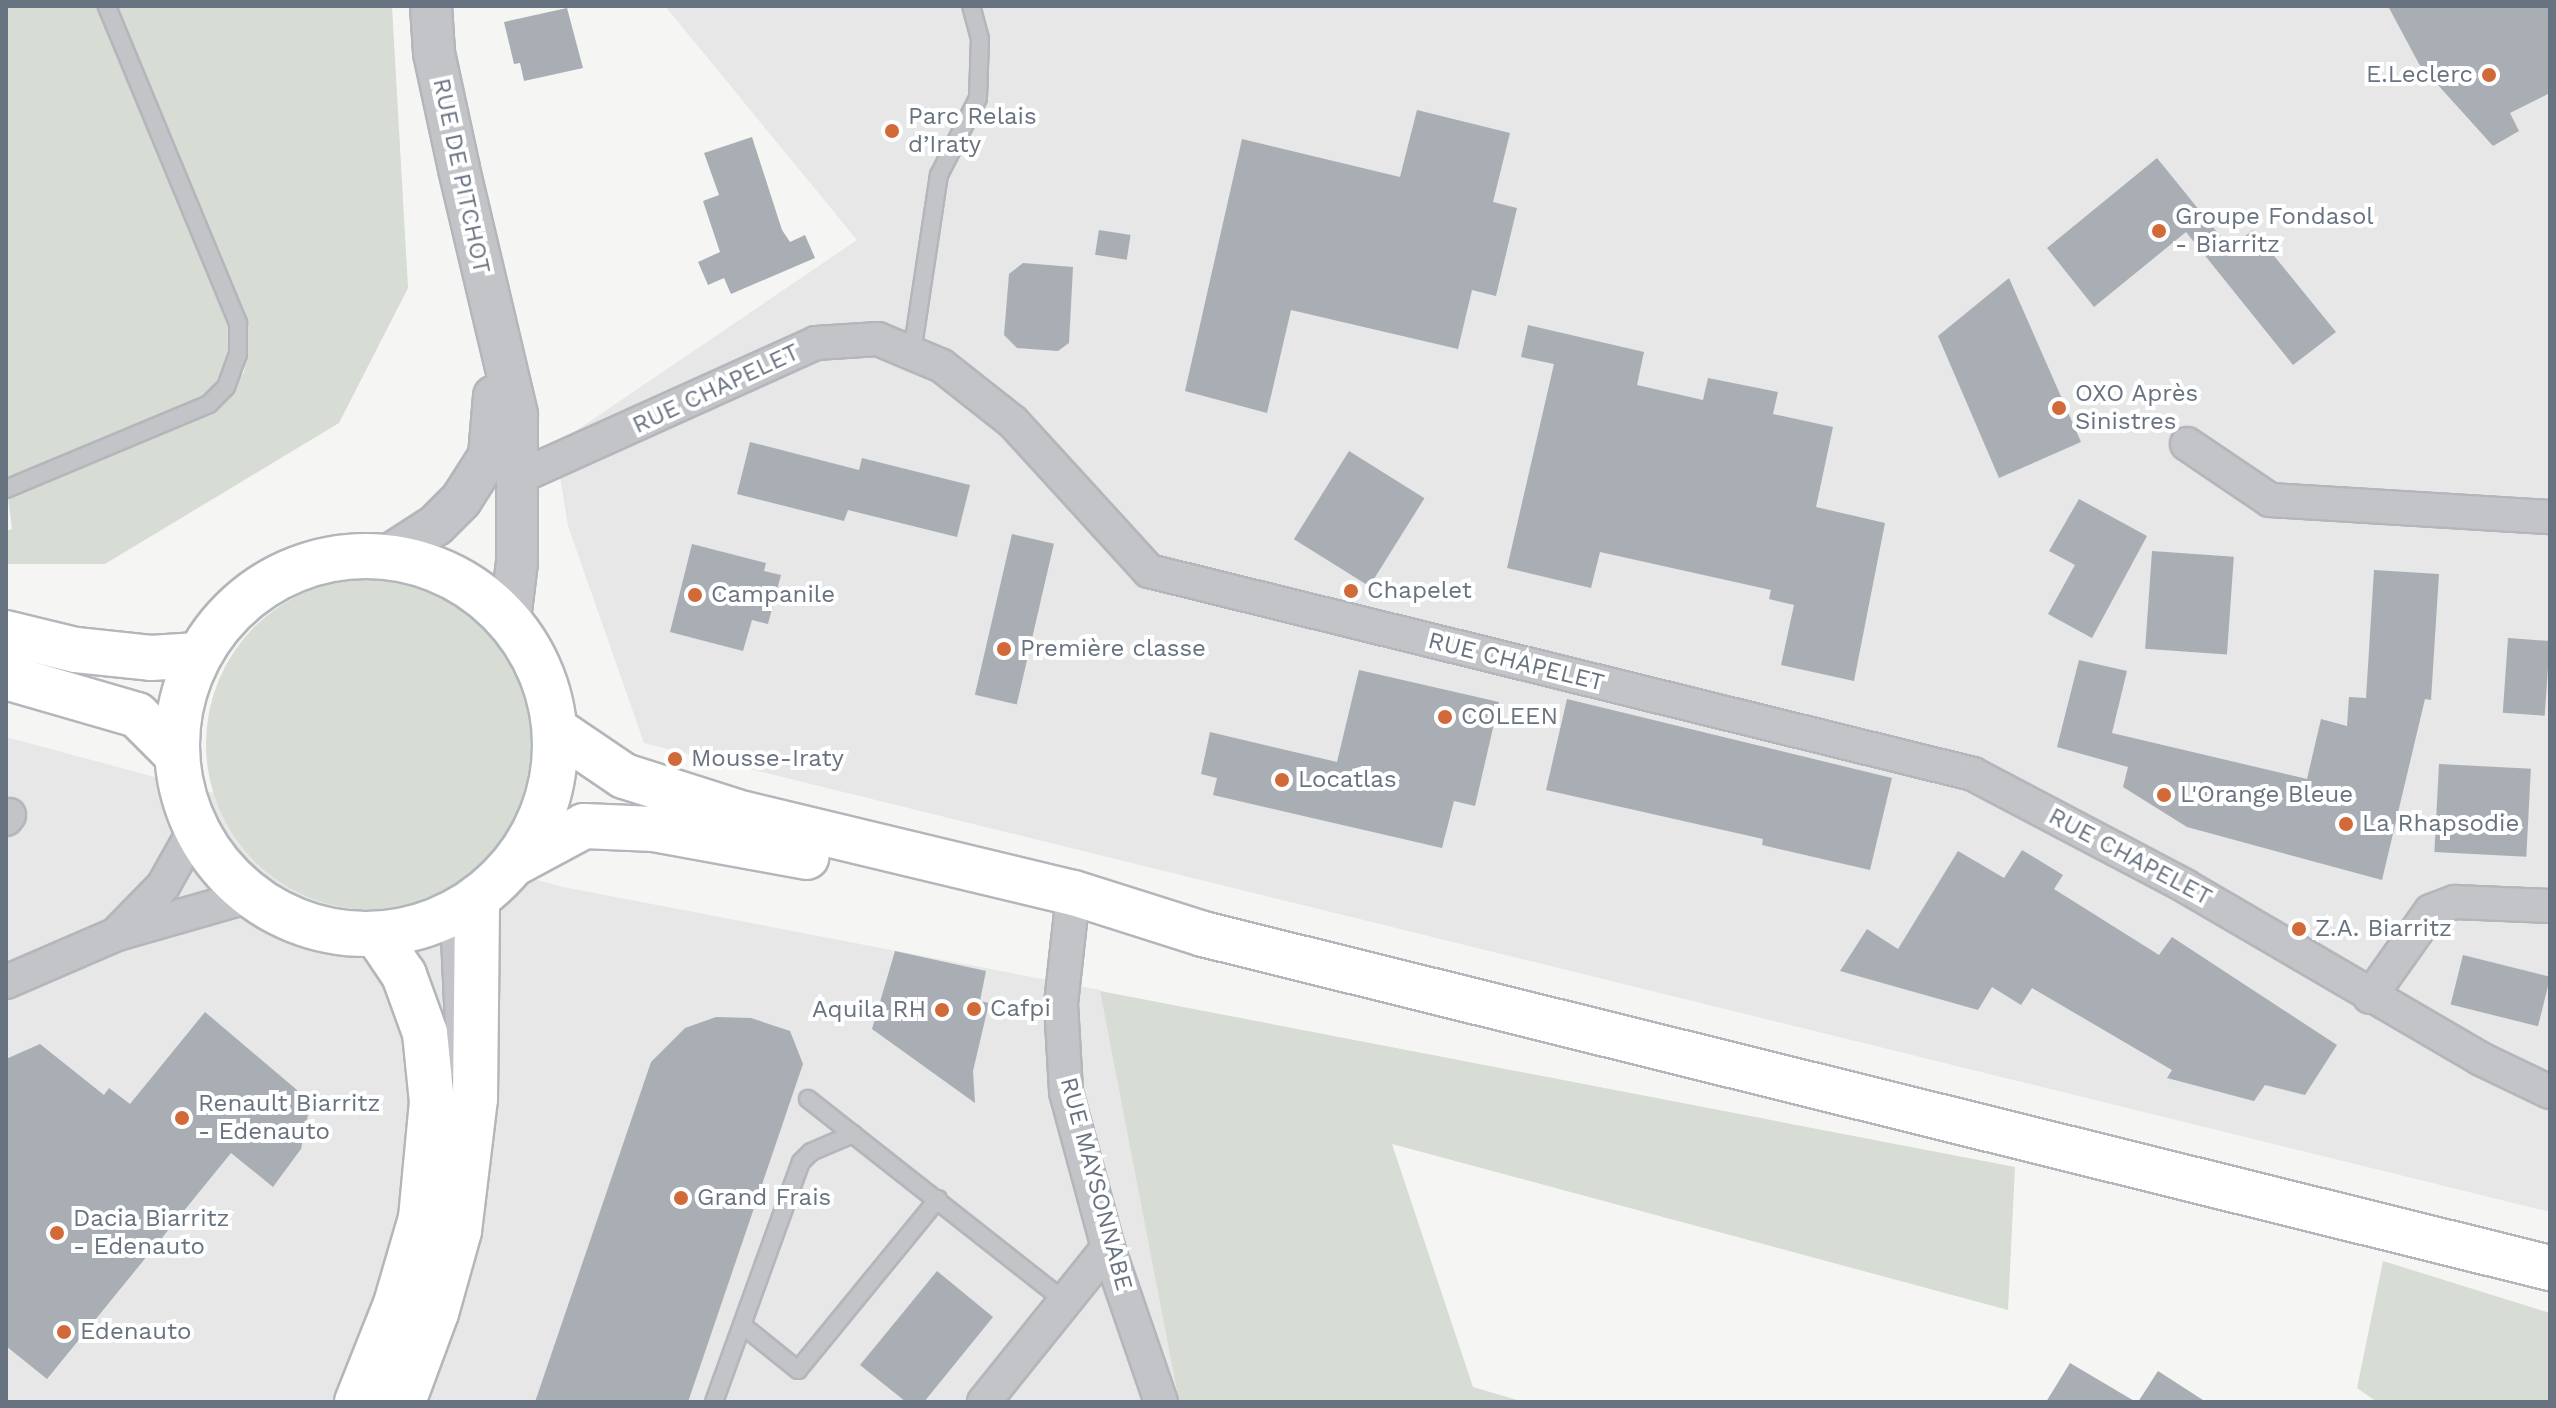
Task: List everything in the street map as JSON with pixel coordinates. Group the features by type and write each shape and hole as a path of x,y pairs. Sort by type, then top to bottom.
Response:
{"main road":[{"path":"517,862 548,800 556,730 542,671 510,619 456,576 391,554 314,560 245,595 197,655 179,702 175,753 195,829 250,896 289,919 332,932 377,935 429,925 463,908 517,862 584,826 654,829 946,882 1071,913 1203,934"},
{"path":"6,633 76,650 151,658 197,655"},
{"path":"6,677 137,715 175,753"},
{"path":"556,730 624,776 729,809 1074,893 1203,934 2550,1268"},
{"path":"403,1402 436,1313 463,1194 475,1099 463,908"},
{"path":"357,1402 396,1304 421,1218 432,1102 425,1033 404,975 377,935"}],"street":[{"name":"RUE DE PITCHOT","path":"431,6 434,53 517,415 517,562 510,619"},
{"name":"RUE CHAPELET","path":"517,478 816,343 878,339 942,366 1013,422 1149,571 1973,774 2185,886 2370,997 2550,1092"},
{"path":"391,554 436,525 461,500 489,456 499,344"},
{"path":"2187,444 2270,500 2550,517"},
{"path":"117,934 163,886 195,829"},
{"path":"6,982 117,934 250,896"},
{"path":"2370,997 2431,911 2455,902 2550,906"},
{"name":"RUE MAYSONNABE","path":"1071,913 1061,1047 1066,1092 1108,1248 1161,1402"},
{"path":"984,1402 1108,1248"}],"lane":[{"path":"6,489 209,404 226,387 238,354 238,323 107,6"},
{"path":"912,353 936,189 978,98 980,39 971,6"},
{"path":"6,696 131,729 175,753"},
{"path":"808,1099 1065,1301"},
{"path":"714,1402 801,1162 811,1152 853,1134"},
{"path":"742,1325 798,1370 938,1199"}],"shaded area":[{"path":"6,6 96,6 229,323 233,351 220,380 201,402 6,482"},
{"path":"110,6 392,6 408,288 339,423 105,564 6,564 6,531 12,529 8,497 215,410 244,372 248,346 244,316"},
{"path":"665,6 2550,6 2550,1212 644,743 568,526 555,445 857,240"},
{"path":"372,578 404,581 435,591 464,606 489,627 510,652 525,681 535,712 538,744 535,776 525,807 510,836 489,861 464,882 435,897 404,907 372,910 340,907 309,897 280,882 255,861 234,836 219,807 209,776 206,744 209,712 219,681 234,652 255,627 280,606 309,591 340,581"},
{"path":"6,737 563,887 1100,990 1179,1402 6,1402"},
{"path":"1100,991 2015,1167 2008,1310 1392,1144 1473,1387 1524,1402 1179,1402"},
{"path":"2383,1261 2550,1313 2550,1402 2377,1402 2357,1388"}],"building":[{"name":"E.Leclerc","path":"2388,6 2550,6 2550,93 2510,113 2519,131 2493,146 2419,64"},
{"path":"567,8 583,68 524,81 520,63 514,64 504,22"},
{"path":"1417,110 1510,133 1493,202 1517,208 1496,296 1472,290 1458,349 1291,310 1267,413 1185,391 1242,139 1400,177"},
{"path":"752,137 782,230 790,242 805,235 815,258 731,294 724,278 708,285 698,262 720,252 703,201 719,195 704,153"},
{"path":"2157,158 2230,248 2253,230 2336,332 2293,365 2186,232 2094,307 2047,248"},
{"path":"1099,230 1131,235 1127,260 1095,255"},
{"path":"1023,263 1073,267 1069,343 1058,351 1017,348 1004,335 1009,274"},
{"path":"2009,278 2081,442 1999,478 1938,336"},
{"path":"1528,325 1644,352 1637,385 1703,400 1708,378 1778,392 1773,414 1833,427 1816,507 1885,523 1854,681 1781,665 1794,605 1769,599 1771,590 1600,552 1591,588 1507,568 1554,364 1521,357"},
{"path":"750,442 859,470 862,458 970,485 957,537 848,510 844,521 737,494"},
{"path":"1349,451 1424,498 1369,586 1294,539"},
{"path":"2079,499 2147,536 2092,638 2048,614 2075,565 2049,551"},
{"path":"1012,534 1054,544 1017,704 975,695"},
{"path":"692,544 766,563 764,571 781,575 768,624 752,620 743,651 670,632"},
{"path":"2152,551 2234,557 2227,654 2145,649"},
{"path":"2374,570 2439,574 2431,700 2425,699 2382,880 2187,827 2123,787 2128,767 2057,747 2079,660 2127,671 2112,733 2307,779 2321,719 2347,726 2349,697 2366,698"},
{"path":"2508,638 2550,641 2545,716 2503,713"},
{"path":"1359,670 1499,702 1475,806 1454,801 1442,848 1213,795 1217,778 1201,774 1210,732 1337,762"},
{"path":"1567,699 1892,778 1870,870 1762,845 1763,839 1546,790"},
{"path":"2439,764 2531,769 2526,857 2434,852"},
{"path":"2022,850 2063,875 2054,889 2159,955 2172,937 2337,1045 2305,1095 2265,1085 2254,1101 2167,1078 2172,1070 2032,988 2021,1005 1992,987 1978,1010 1840,971 1867,929 1898,949 1958,851 2004,878"},
{"path":"895,951 986,971 980,1001 989,1003 973,1071 975,1103 872,1029"},
{"path":"2463,955 2550,977 2538,1026 2451,1004"},
{"path":"205,1012 297,1090 308,1115 301,1149 273,1187 231,1153 47,1379 6,1346 6,1059 40,1044 104,1095 109,1088 130,1104"},
{"name":"Grand Frais","path":"716,1017 751,1018 790,1031 803,1064 688,1402 535,1402 651,1062 685,1028"},
{"path":"937,1271 993,1317 924,1402 906,1402 860,1365"},
{"path":"2070,1363 2136,1402 2046,1402"},
{"path":"2158,1371 2206,1402 2138,1402"}],"place":[{"name":"E.Leclerc","path":"2489,75"},
{"name":"Parc Relais d’Iraty","path":"892,131"},
{"name":"Groupe Fondasol - Biarritz","path":"2159,231"},
{"name":"OXO Après Sinistres","path":"2059,408"},
{"name":"Chapelet","path":"1351,591"},
{"name":"Campanile","path":"695,595"},
{"name":"Première classe","path":"1004,649"},
{"name":"COLEEN","path":"1445,717"},
{"name":"Mousse-Iraty","path":"675,759"},
{"name":"Locatlas","path":"1282,780"},
{"name":"L'Orange Bleue","path":"2164,795"},
{"name":"La Rhapsodie","path":"2346,824"},
{"name":"Z.A. Biarritz","path":"2299,929"},
{"name":"Cafpi","path":"974,1009"},
{"name":"Aquila RH","path":"942,1010"},
{"name":"Renault Biarritz - Edenauto","path":"182,1118"},
{"name":"Grand Frais","path":"681,1198"},
{"name":"Dacia Biarritz - Edenauto","path":"57,1233"},
{"name":"Edenauto","path":"64,1332"}]}
